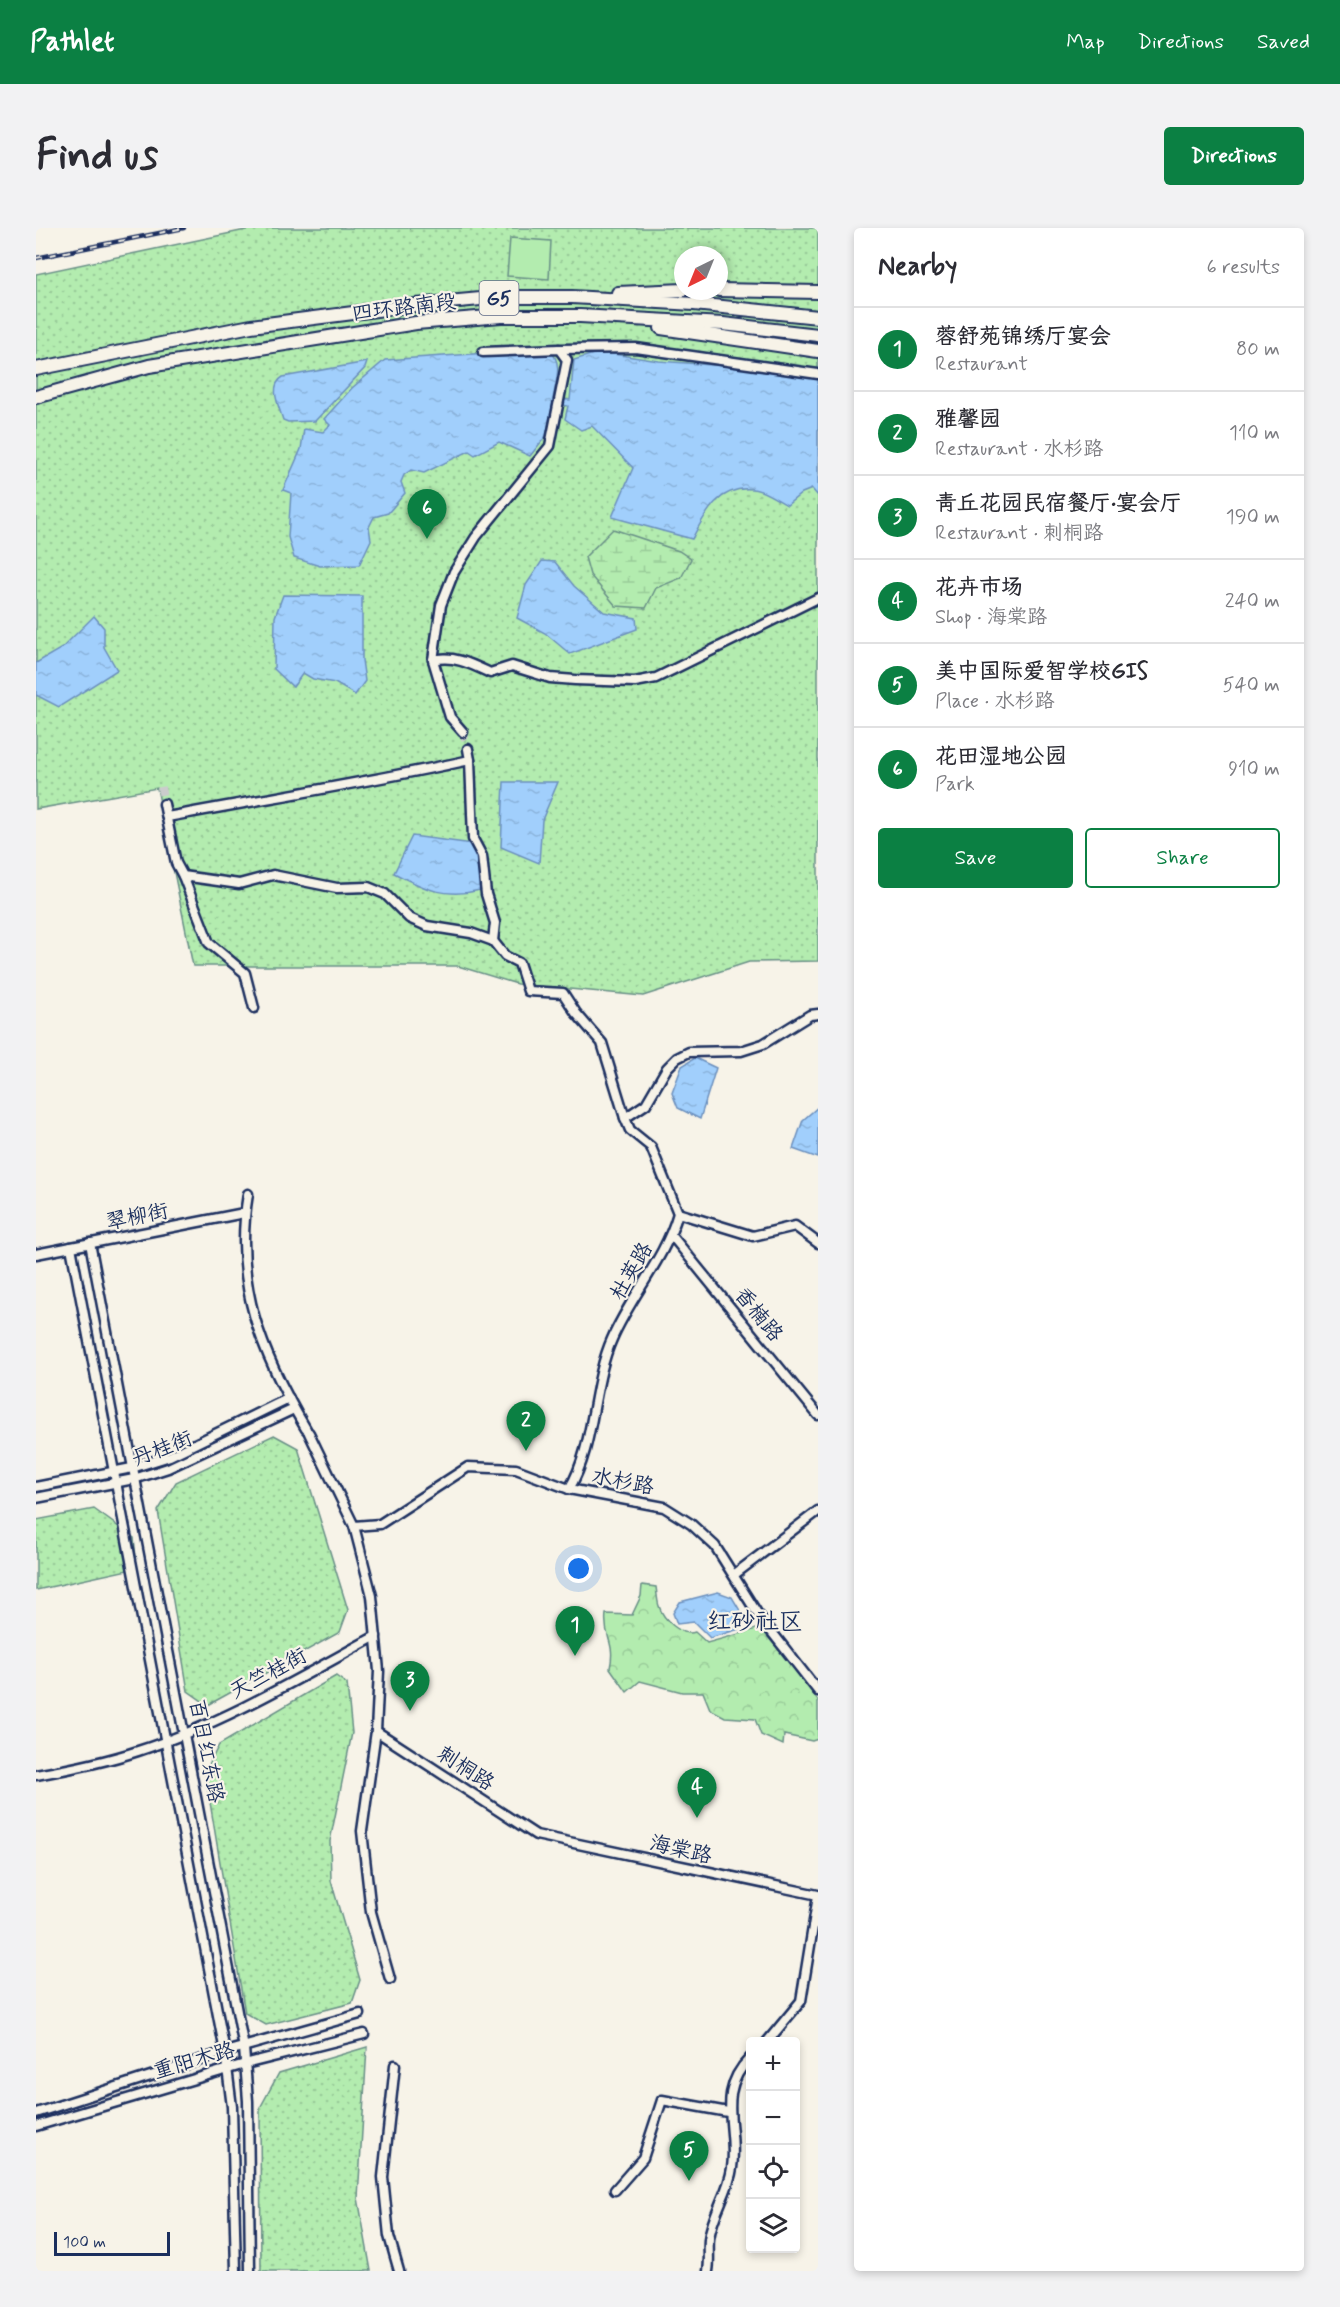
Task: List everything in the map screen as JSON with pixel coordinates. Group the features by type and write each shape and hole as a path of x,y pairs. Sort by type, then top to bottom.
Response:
{"highway":[{"path":"728,290 818,292"},
{"path":"572,297 674,291"},
{"name":"四环路南段","path":"36,369 252,326 416,305 502,297 572,297 694,304 818,317"},
{"name":"四环路南段","path":"36,397 149,366 416,323 501,316 580,316 723,324 818,335"},
{"path":"580,316 818,351"}],"street":[{"path":"483,352 636,348 818,374"},
{"path":"463,732 450,717 433,660 441,605 454,572 476,537 549,446 567,360 559,349"},
{"path":"433,660 445,657 459,660 490,673 512,666 550,678 635,682 656,678 818,598"},
{"path":"468,748 473,839 482,856 486,894 495,923 493,940"},
{"path":"166,817 315,789 384,779 470,760"},
{"path":"164,804 176,863 209,943 245,973 254,1008"},
{"path":"183,876 239,884 273,875 337,888 368,887 385,894 409,918 427,926 471,933 493,940 505,957 519,963 528,991 563,993 576,1013 602,1043 630,1130 651,1147 678,1213 753,1236 795,1226 818,1243"},
{"path":"625,1118 646,1104 667,1068 683,1054 741,1051 763,1044 810,1015 818,1014"},
{"path":"248,1194 244,1213 245,1252 252,1315 269,1362 308,1431 354,1526 372,1596 379,1671 376,1731 362,1831 371,1911 390,1978"},
{"name":"翠柳街","path":"36,1254 244,1213"},
{"name":"杜英路","path":"569,1489 576,1478 611,1340 672,1236 678,1213"},
{"name":"香楠路","path":"672,1236 818,1415"},
{"name":"百日红东路","path":"90,1243 244,2048 250,2271"},
{"name":"百日红东路","path":"71,1247 225,2052 232,2107 238,2256 236,2271"},
{"name":"丹桂街","path":"36,1487 132,1468 170,1456 199,1444 289,1398"},
{"name":"丹桂街","path":"36,1498 134,1479 168,1468 294,1409"},
{"name":"水杉路","path":"354,1526 380,1524 468,1467 516,1469 569,1489 664,1507 691,1524 715,1546 735,1574 757,1613 818,1691"},
{"path":"735,1574 818,1511"},
{"name":"天竺桂街","path":"36,1775 100,1763 185,1734 250,1703 376,1636"},
{"name":"刺桐路","path":"376,1731 536,1835"},
{"name":"海棠路","path":"536,1835 818,1896"},
{"path":"771,2037 801,2001 818,1896"},
{"name":"重阳木路","path":"36,2113 225,2052 360,2014"},
{"name":"重阳木路","path":"36,2126 227,2069 364,2034"},
{"path":"708,2271 711,2259 709,2239 732,2170 734,2142 728,2112 733,2084 746,2064"},
{"path":"395,2065 383,2177 390,2236 399,2271"},
{"path":"615,2190 643,2158 662,2100 728,2112"}],"green space":[{"path":"255,228 818,228 818,961 749,962 643,996 517,984 458,966 193,966 157,788 36,809 36,274"},
{"path":"510,238 551,241 549,279 507,276"},
{"path":"613,529 679,551 691,559 681,578 656,588 646,608 616,606 590,575 585,557"},
{"path":"274,1435 298,1448 348,1610 340,1632 208,1705 188,1691 158,1511 176,1482"},
{"path":"94,1509 134,1538 137,1568 36,1590 36,1520"},
{"path":"642,1585 656,1587 661,1611 673,1626 684,1632 695,1632 707,1643 760,1628 799,1673 818,1701 818,1739 812,1741 784,1735 783,1745 761,1735 755,1719 725,1717 710,1709 703,1692 682,1692 640,1681 627,1692 610,1668 611,1645 606,1629 606,1614 632,1615 641,1596"},
{"path":"336,1676 347,1684 352,1733 330,1841 331,1881 360,1980 352,2003 266,2025 245,2013 205,1772 219,1745"},
{"path":"367,2047 358,2198 371,2271 261,2271 260,2108 279,2073"}],"water":[{"path":"548,349 556,359 557,365 553,399 570,400 574,360 600,352 659,361 740,367 818,377 818,496 812,489 802,493 787,505 766,493 753,489 731,492 722,496 708,511 692,539 612,517 633,468 592,426 581,430 565,419 568,406 553,403 546,436 530,456 499,442 475,455 469,451 424,473 411,470 404,475 401,482 405,493 388,513 374,517 369,527 371,540 359,565 320,566 294,558 288,537 291,493 283,490 301,449 304,429 323,432 330,425 324,419 352,388 385,360"},
{"path":"367,362 365,368 315,421 288,422 283,420 275,391 283,377"},
{"path":"542,561 555,562 574,586 604,612 636,618 637,629 570,654 545,633 517,618 526,585"},
{"path":"283,595 362,596 362,660 365,681 355,695 335,683 313,679 303,673 293,687 274,669 275,617"},
{"path":"94,616 104,628 104,647 117,670 59,707 36,695 36,663 62,648"},
{"path":"504,782 558,782 542,820 539,863 501,847"},
{"path":"412,836 473,844 479,857 480,890 468,893 446,893 425,888 394,873"},
{"path":"695,1058 716,1068 700,1119 678,1108 672,1093 682,1066"},
{"path":"818,1107 818,1158 793,1149 803,1120"},
{"path":"718,1592 732,1597 745,1619 739,1629 710,1638 694,1622 677,1624 673,1613 680,1602"}],"tunnel":[{"path":"463,732 468,749"},
{"path":"161,787 164,804"}],"railway":[{"path":"36,258 184,228"}],"place":[{"name":"花田湿地公园","path":"427,539"},
{"name":"雅馨园","path":"526,1451"},
{"name":"蓉舒苑锦绣厅宴会","path":"575,1656"},
{"name":"青丘花园民宿餐厅·宴会厅","path":"410,1711"},
{"name":"花卉市场","path":"697,1818"},
{"name":"美中国际爱智学校GIS","path":"689,2181"}],"district":[{"name":"红砂社区","path":"755,1621"}]}
